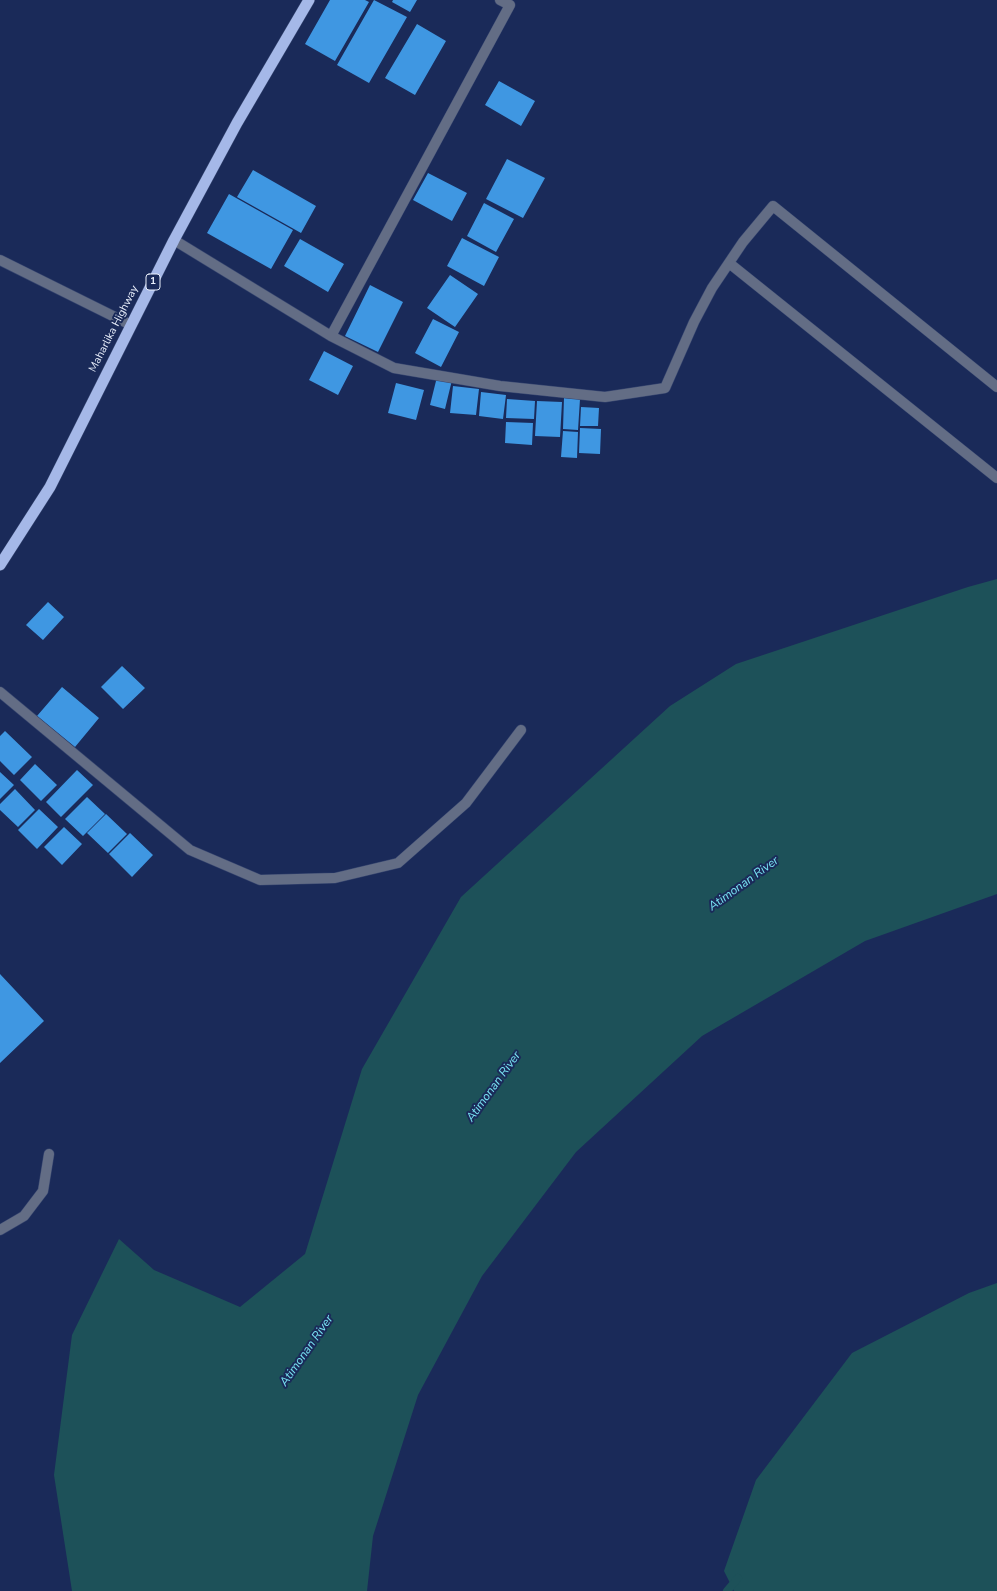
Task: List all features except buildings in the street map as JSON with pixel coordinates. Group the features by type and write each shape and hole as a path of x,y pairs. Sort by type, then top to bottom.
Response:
{"highway":[{"name":"Maharlika Highway","path":"0,565 50,487 174,240 237,123 309,0"}],"street":[{"path":"331,336 510,5 500,0"},
{"path":"174,240 331,336 394,368 500,386 605,397 664,388 712,288 743,242 773,206 997,387"},
{"path":"0,260 131,325"},
{"path":"730,262 997,478"},
{"path":"0,692 190,850 260,880 335,878 398,863 466,803 521,730"},
{"path":"0,1230 24,1216 42,1190 49,1154"}],"water":[{"name":"Atimonan River","path":"997,579 997,894 865,941 702,1036 576,1152 482,1276 418,1395 373,1536 367,1591 72,1591 54,1475 72,1335 119,1239 154,1270 240,1307 305,1254 362,1069 461,897 670,706 736,664 968,587"},
{"path":"997,1283 997,1591 734,1591 724,1571 756,1480 852,1353 969,1293"}],"waterway":[{"path":"727,1591 738,1578"}]}
